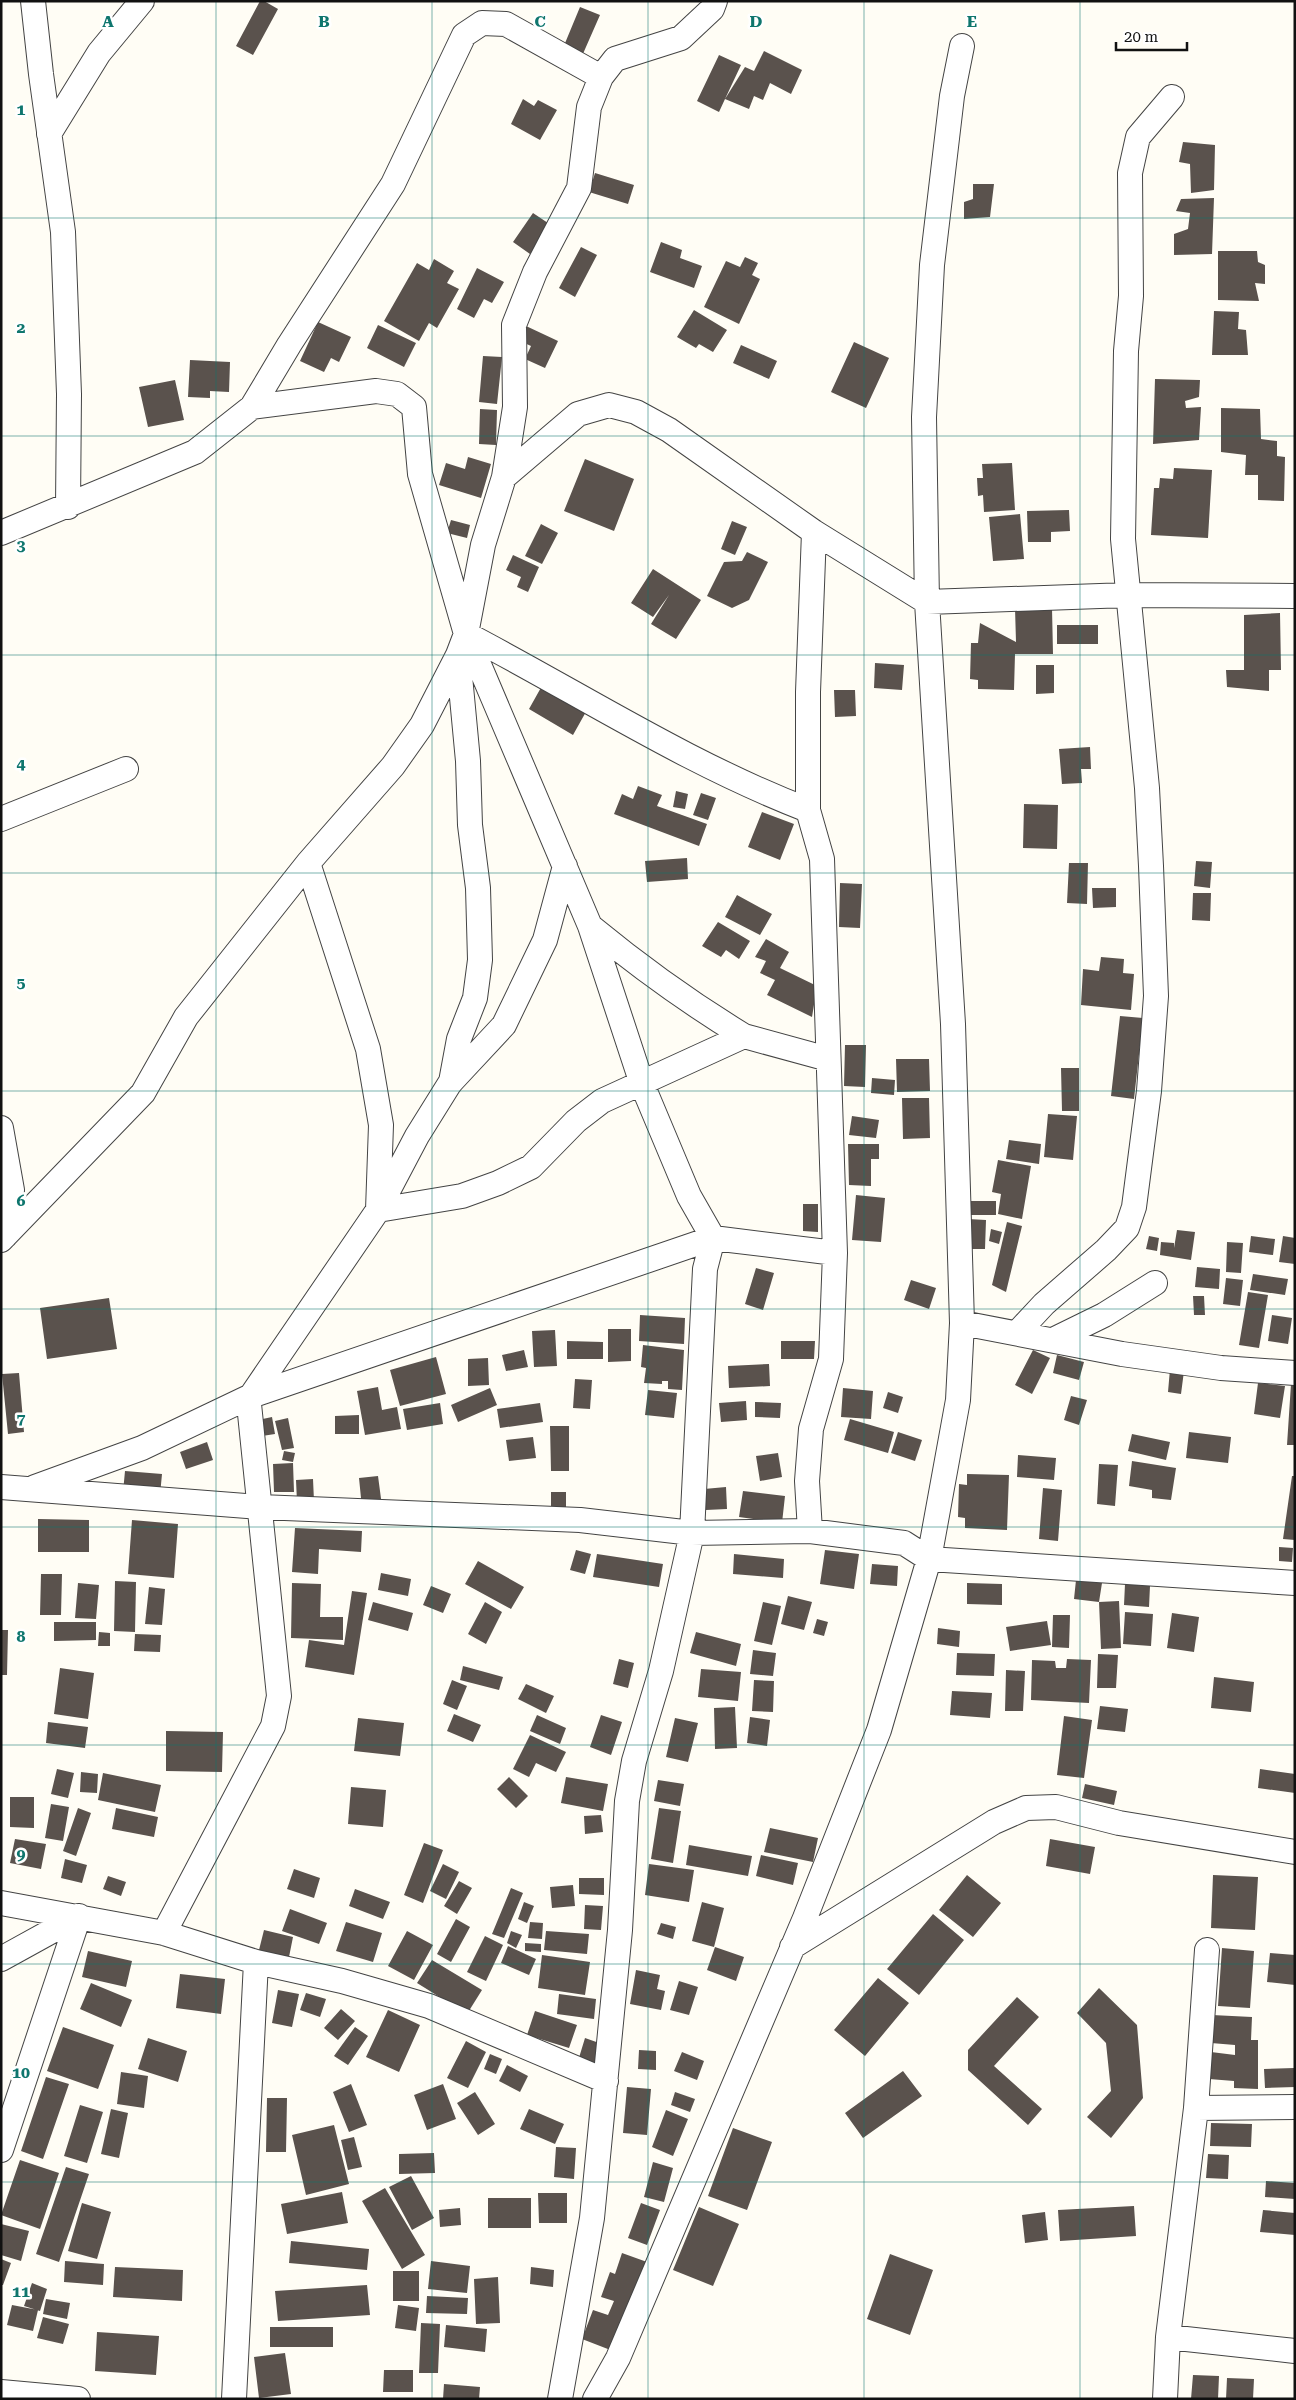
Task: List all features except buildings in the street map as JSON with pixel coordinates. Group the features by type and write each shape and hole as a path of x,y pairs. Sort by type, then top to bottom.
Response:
{"street":[{"path":"33,1 63,232 69,394 68,507"},
{"path":"49,134 99,53 142,1"},
{"path":"3,1238 143,1093 186,1017 308,863 393,766 422,725 462,645 483,545 504,477 515,407 514,325 535,272 579,188 589,107 601,77 615,59 681,38 712,9 715,1"},
{"path":"1,533 68,507 195,452 252,407 289,345 393,184 464,35 482,23 506,24 601,77"},
{"path":"595,2399 618,2358 792,1948 879,1730 929,1559 958,1400 962,1323 953,1024 927,602 924,417 932,265 952,96 962,46"},
{"path":"1017,1333 1044,1304 1106,1250 1127,1228 1134,1207 1149,1091 1156,996 1147,788 1123,539 1126,352 1132,296 1130,172 1138,137 1172,97"},
{"path":"252,407 376,391 397,394 414,407 420,474 462,645 470,825 478,888 480,960 475,998 460,1039 450,1083"},
{"path":"504,477 578,414 609,405 636,412 669,430 814,532 927,602 1128,595 1295,596"},
{"path":"810,1531 807,1481 811,1429 831,1360 835,1253 822,859 808,810 808,692 814,532"},
{"path":"462,645 746,786 808,810"},
{"path":"462,645 511,744 565,866 590,926 642,1084 689,1196 713,1238 705,1269 692,1533 661,1671 634,1761 627,1801 620,1930 592,2218 560,2399"},
{"path":"1,820 126,769"},
{"path":"308,863 368,1049 381,1125 378,1210"},
{"path":"164,1932 273,1726 279,1696 249,1404 251,1396 378,1210 417,1136 450,1083 504,1025 545,940 565,866"},
{"path":"590,926 688,1002 744,1036 828,1059"},
{"path":"378,1210 462,1196 523,1171 531,1167 576,1121 602,1101 744,1036"},
{"path":"1,1128 12,1190 3,1238"},
{"path":"30,1489 142,1448 251,1396 713,1238 835,1253"},
{"path":"1053,1340 1104,1314 1155,1283"},
{"path":"962,1323 1122,1354 1222,1368 1295,1373"},
{"path":"1,1487 260,1507 580,1520 692,1533 810,1531 904,1543 929,1559 1295,1583"},
{"path":"792,1948 994,1822 1026,1808 1056,1807 1119,1823 1295,1852"},
{"path":"1,1903 164,1932 256,1962 342,1981 429,2006 606,2081"},
{"path":"1,1959 79,1916"},
{"path":"1,2150 79,1916"},
{"path":"1165,2399 1168,2336 1196,2108 1207,1950"},
{"path":"234,2399 256,1962"},
{"path":"1196,2108 1295,2107"},
{"path":"1168,2336 1295,2351"},
{"path":"1,2392 78,2399"}]}
